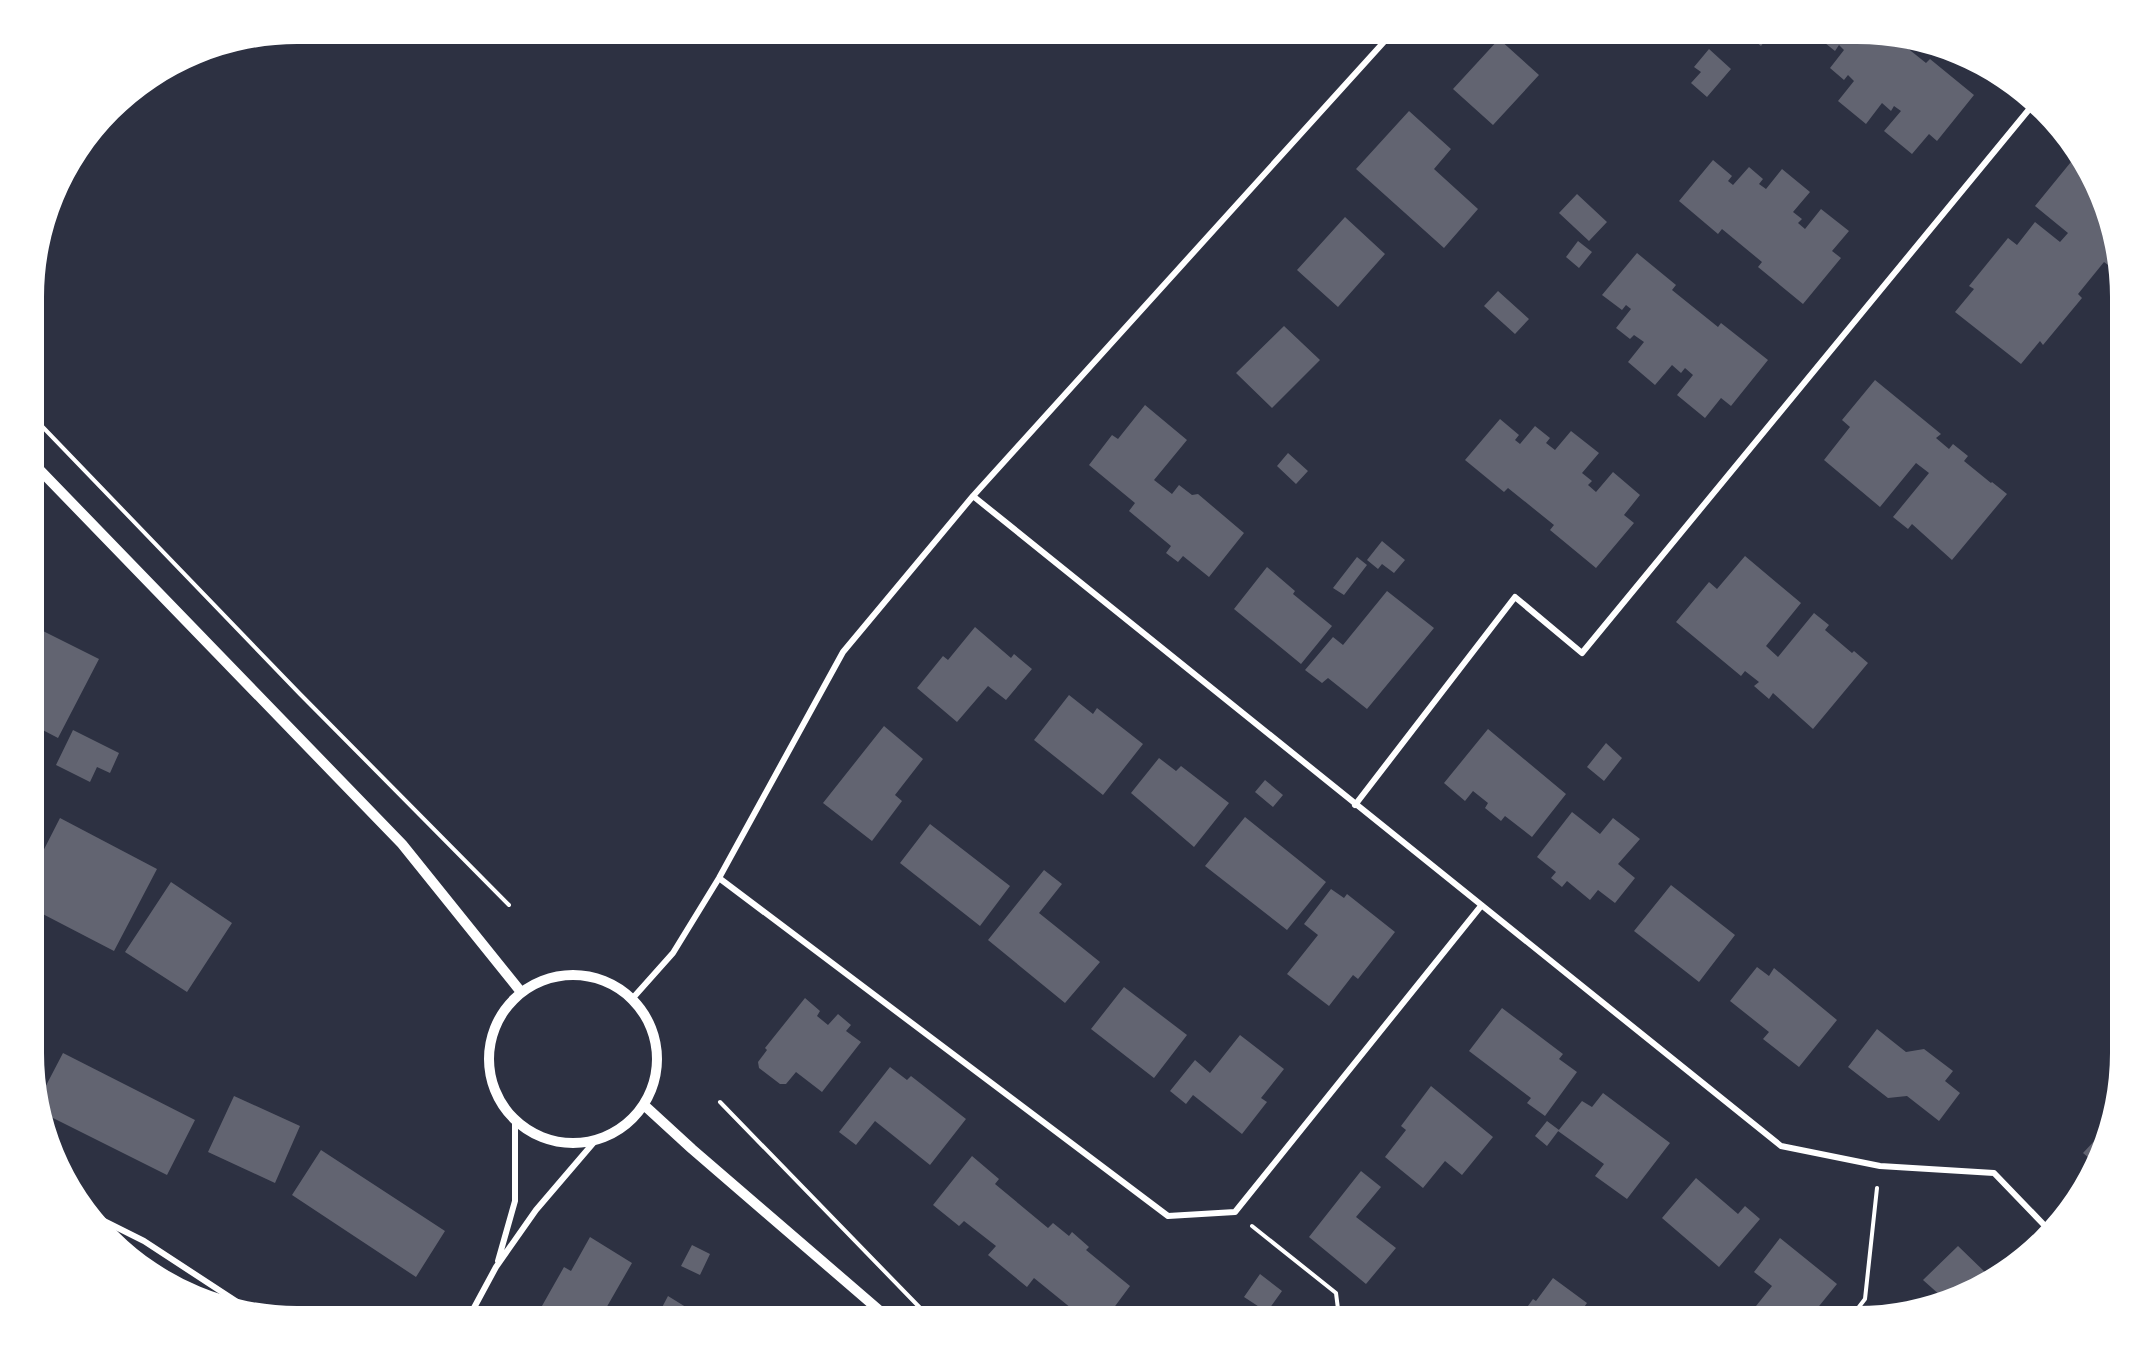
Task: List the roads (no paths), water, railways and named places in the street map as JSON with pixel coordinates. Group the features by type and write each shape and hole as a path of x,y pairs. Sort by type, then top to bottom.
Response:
{"street":[{"path":"632,999 673,953 719,878 843,652 973,496 1382,44"},
{"path":"1355,805 1515,597 1581,653 2029,110"},
{"path":"44,474 402,844 521,992"},
{"path":"973,496 1781,1146 1880,1166 1994,1173 2044,1225"},
{"path":"719,878 1168,1216 1235,1212 1480,906"},
{"path":"574,974 596,978 615,986 632,999 646,1018 655,1040 657,1062 654,1085 644,1106 631,1122 614,1134 595,1141 566,1144 539,1137 515,1122 498,1098 489,1070 490,1041 502,1014 521,992 546,979 574,974"},
{"path":"644,1106 874,1306"},
{"path":"496,1267 515,1201 515,1122"},
{"path":"475,1306 496,1267 536,1210 595,1141"},
{"path":"109,1224 144,1242 231,1298"}]}
